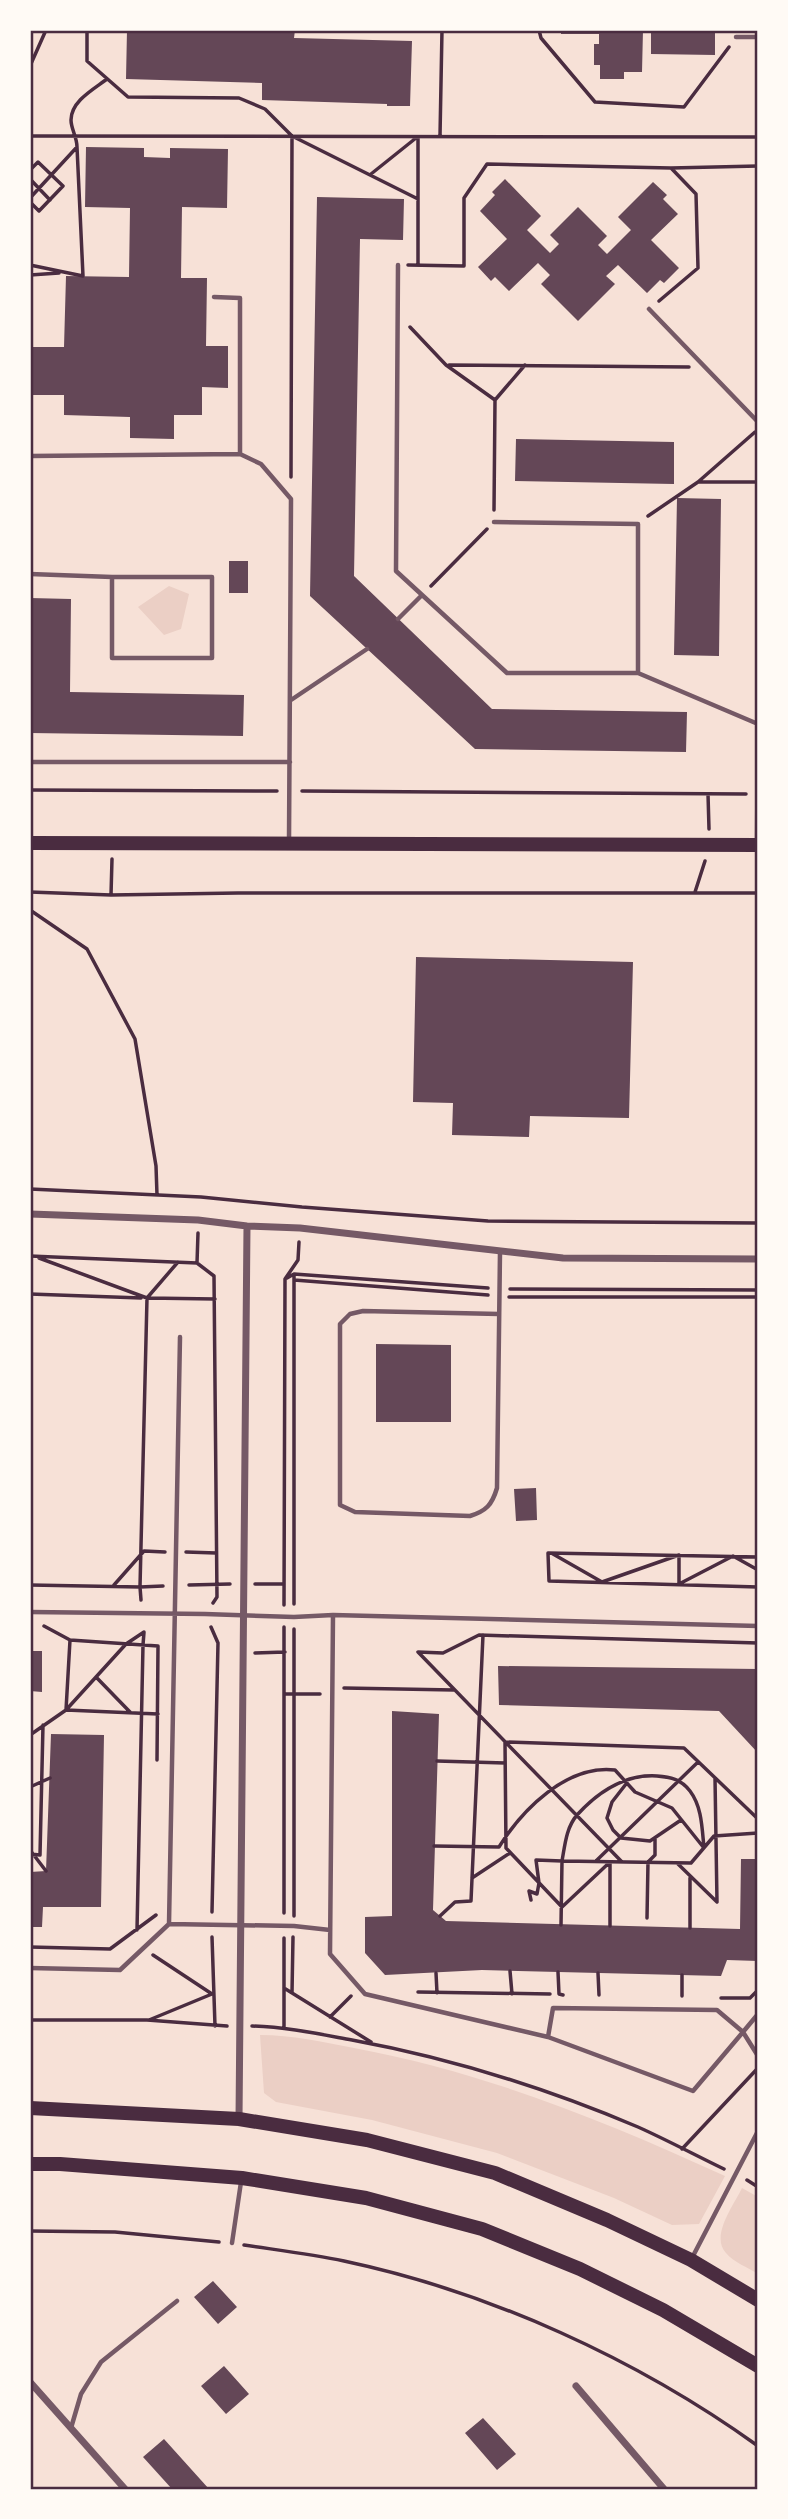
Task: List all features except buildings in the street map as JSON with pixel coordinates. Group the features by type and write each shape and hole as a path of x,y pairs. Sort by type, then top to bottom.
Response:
{"main road":[{"path":"30,843 757,845"},
{"path":"30,2108 239,2119 367,2140 495,2174 607,2220 691,2260 758,2300"},
{"path":"30,2164 242,2178 366,2198 482,2229 580,2269 663,2310 758,2366"}],"street":[{"path":"30,1214 198,1220 247,1226 300,1228 563,1258 758,1259"},
{"path":"239,2119 247,1226"},
{"path":"30,2382 125,2489"},
{"path":"576,2386 664,2489"}],"lane":[{"path":"736,37 758,37"},
{"path":"398,265 396,571 507,673 638,673 758,724"},
{"path":"214,297 240,298 240,454"},
{"path":"649,309 758,422"},
{"path":"30,456 240,454 261,464 290,499 289,844"},
{"path":"494,522 638,524 638,673"},
{"path":"30,574 212,577 212,658 112,658 112,577"},
{"path":"398,619 422,595"},
{"path":"290,701 367,649"},
{"path":"757,845 758,712"},
{"path":"30,762 290,762"},
{"path":"499,1314 363,1311 350,1314 340,1324 342,1508 355,1512 470,1517 484,1512 493,1503 498,1488 500,1251"},
{"path":"169,1924 180,1336"},
{"path":"30,1612 284,1617 333,1615 758,1626"},
{"path":"333,1615 330,1954 365,1994 548,2037 693,2091 758,2014"},
{"path":"30,1968 120,1970 169,1924 293,1926 330,1930"},
{"path":"548,2037 553,2008 717,2010 743,2032 758,2056"},
{"path":"691,2260 758,2131"},
{"path":"232,2243 242,2178"},
{"path":"70,2428 81,2394 101,2362 177,2301"}],"path":[{"path":"30,66 47,30"},
{"path":"88,30 88,61 128,97 239,98 265,109 292,136 418,199"},
{"path":"440,136 442,30"},
{"path":"539,30 541,38 595,102 684,107 736,37"},
{"path":"30,265 83,276 77,136 71,123 72,111 85,96 107,79"},
{"path":"30,136 758,137"},
{"path":"290,499 292,136"},
{"path":"371,174 418,136"},
{"path":"418,136 418,265"},
{"path":"30,170 38,162 50,174 63,186 38,211 30,200 50,174 77,147"},
{"path":"398,265 464,266 464,198 487,164 671,168 758,166"},
{"path":"649,309 698,268 696,194 671,168"},
{"path":"30,179 50,200"},
{"path":"30,275 66,272"},
{"path":"397,315 446,365 495,400"},
{"path":"446,365 705,367"},
{"path":"422,595 494,522 495,400 525,365"},
{"path":"638,524 698,482 758,429"},
{"path":"698,482 758,482"},
{"path":"30,790 757,794"},
{"path":"111,895 112,844"},
{"path":"30,892 111,895 758,893"},
{"path":"30,910 87,949 135,1039 156,1166 157,1195"},
{"path":"30,1189 157,1195 488,1221 758,1223"},
{"path":"302,1208 298,1260 285,1279 284,2027 444,2060 520,2083 638,2127 758,2187"},
{"path":"30,2020 147,2020 215,2026 212,1925 218,1643 205,1614 217,1597 214,1276 197,1263 33,1256"},
{"path":"33,1256 147,1298"},
{"path":"137,1930 144,1632 140,1587 147,1298 178,1262"},
{"path":"285,1279 294,1274 499,1289 758,1290"},
{"path":"292,1993 294,1274"},
{"path":"295,1280 499,1296 758,1297"},
{"path":"30,1294 215,1299"},
{"path":"113,1586 144,1551 216,1553"},
{"path":"758,1557 548,1553 549,1581 758,1587"},
{"path":"551,1553 602,1582 679,1555"},
{"path":"679,1555 679,1584"},
{"path":"733,1556 758,1570"},
{"path":"679,1584 733,1556"},
{"path":"30,1585 140,1587"},
{"path":"37,1625 45,1626 70,1640 158,1646 157,1768"},
{"path":"30,1735 66,1710 126,1644 144,1632"},
{"path":"440,1916 455,1902 471,1901 483,1635"},
{"path":"622,1862 418,1652 443,1653 483,1635 758,1643"},
{"path":"66,1710 70,1640"},
{"path":"752,1643 758,1649"},
{"path":"96,1677 131,1713"},
{"path":"285,1694 454,1690"},
{"path":"66,1710 158,1714"},
{"path":"31,1853 40,1854 43,1726"},
{"path":"505,1742 684,1748 758,1819"},
{"path":"505,1742 506,1848 562,1907"},
{"path":"437,1761 505,1763"},
{"path":"596,1861 698,1762"},
{"path":"434,1846 499,1847 527,1809 551,1789 600,1768 615,1770 635,1792 672,1808 704,1848"},
{"path":"561,1925 562,1861 569,1828 577,1816 613,1785 638,1775 667,1776 680,1781 691,1792 701,1816 704,1848"},
{"path":"30,1787 50,1778"},
{"path":"677,1863 716,1902 715,1778"},
{"path":"625,1782 612,1802 607,1818 621,1839 650,1841 681,1820"},
{"path":"531,1900 529,1891 537,1894 539,1883 536,1860 691,1863 714,1836 758,1833"},
{"path":"647,1918 648,1862 655,1856 655,1838"},
{"path":"31,1853 46,1871"},
{"path":"472,1878 510,1853"},
{"path":"562,1907 610,1862"},
{"path":"610,1862 610,1926"},
{"path":"690,1876 690,1928"},
{"path":"30,1947 110,1949 156,1917 156,1903"},
{"path":"143,1948 212,1994"},
{"path":"510,1971 512,1994"},
{"path":"436,1973 437,1993"},
{"path":"598,1973 599,1995"},
{"path":"682,1975 682,1996"},
{"path":"330,2017 359,1987"},
{"path":"284,1988 374,2044"},
{"path":"750,1998 758,1990"},
{"path":"413,1992 559,1994"},
{"path":"147,2020 212,1994"},
{"path":"682,2149 758,2068"},
{"path":"30,2231 115,2232 232,2243 344,2260 464,2295 563,2334 646,2374 731,2426 758,2446"}],"shaded area":[{"path":"169,586 189,594 181,629 164,635 138,607"},
{"path":"260,2035 354,2048 450,2070 543,2100 635,2136 725,2176 699,2224 672,2225 614,2198 497,2153 372,2120 276,2102 264,2093"},
{"path":"742,2188 758,2197 758,2274 733,2259 722,2246 725,2220"}]}
